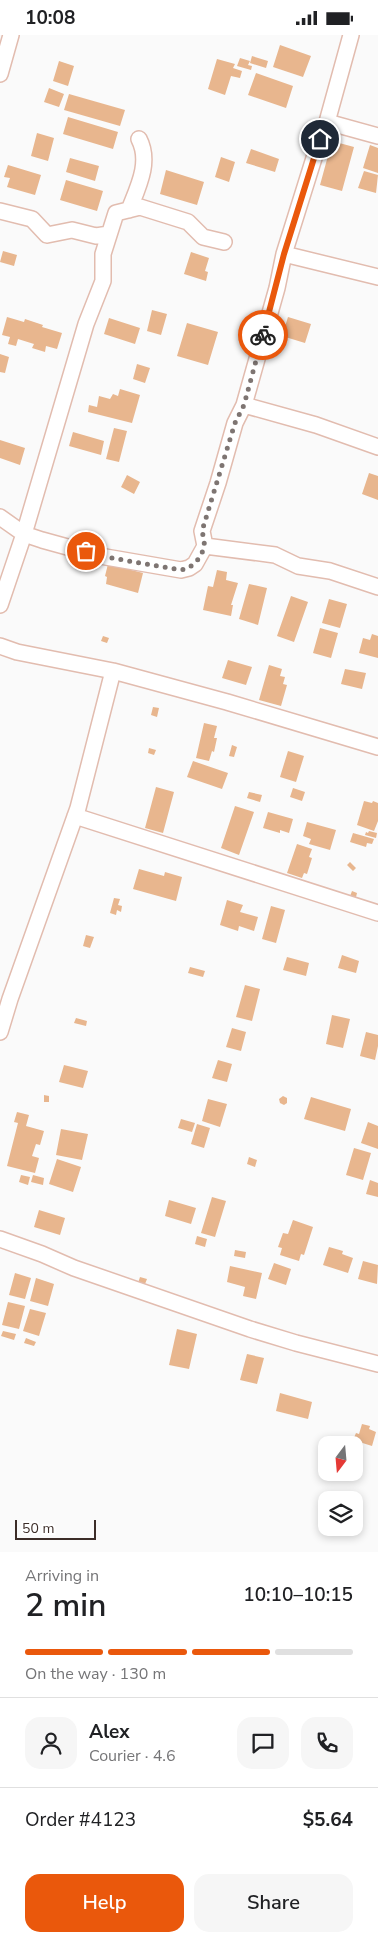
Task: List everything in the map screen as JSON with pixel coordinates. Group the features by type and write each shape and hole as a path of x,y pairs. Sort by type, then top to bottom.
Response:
{"street":[{"path":"0,74 11,35"},
{"path":"0,517 24,534 100,556 181,570 189,569 195,564 205,546 202,531 235,423 244,405 284,254 327,122 351,35"},
{"path":"327,122 378,136"},
{"path":"129,209 143,174 144,149 139,139"},
{"path":"0,605 24,534 86,324 103,281 103,255 116,213 140,207 188,222 203,237 224,242"},
{"path":"0,211 32,219 48,235 72,230 96,235 109,234"},
{"path":"284,254 378,277"},
{"path":"244,405 316,425 378,447"},
{"path":"205,546 275,555 298,566 330,571 378,587"},
{"path":"0,647 113,671 227,702 378,747"},
{"path":"0,1032 75,816 113,671"},
{"path":"75,816 378,913"},
{"path":"0,1239 74,1268 250,1329 378,1364"}],"building":[{"path":"280,45 311,56 303,77 273,67"},
{"path":"252,56 268,61 266,68 250,63"},
{"path":"240,58 250,61 248,65 252,66 251,70 237,66"},
{"path":"217,59 235,64 233,68 242,71 240,78 231,76 225,95 208,89"},
{"path":"59,61 74,66 68,86 53,81"},
{"path":"256,73 293,86 286,108 248,95"},
{"path":"49,88 64,94 59,107 44,102"},
{"path":"69,94 125,110 120,126 64,110"},
{"path":"68,117 118,132 113,149 63,134"},
{"path":"37,133 54,138 48,161 31,156"},
{"path":"332,141 354,147 342,191 320,185"},
{"path":"370,145 378,148 378,173 363,168"},
{"path":"251,149 279,159 275,172 246,163"},
{"path":"221,157 235,162 229,182 215,177"},
{"path":"70,158 99,166 95,181 66,172"},
{"path":"8,165 41,175 35,195 7,187 10,178 4,177"},
{"path":"166,170 204,182 197,205 160,194"},
{"path":"364,171 378,175 376,193 358,188"},
{"path":"66,180 103,191 97,211 60,200"},
{"path":"3,251 17,255 14,266 0,262"},
{"path":"191,252 209,258 205,271 208,272 206,281 184,274"},
{"path":"152,310 167,314 161,335 147,331"},
{"path":"7,317 24,322 25,319 62,333 57,349 46,346 45,352 32,348 34,344 18,339 16,346 8,344 10,337 2,335"},
{"path":"288,317 311,324 305,343 282,336"},
{"path":"109,318 140,328 135,344 104,334"},
{"path":"187,323 218,332 208,365 177,356"},
{"path":"0,354 9,357 5,373 0,372"},
{"path":"137,364 150,368 145,383 133,379"},
{"path":"120,389 140,395 132,423 88,412 89,405 97,407 99,396 110,399 113,394 118,396"},
{"path":"114,428 127,431 119,462 106,459"},
{"path":"73,432 104,441 101,455 69,446"},
{"path":"0,440 25,448 20,465 0,458"},
{"path":"369,473 378,476 378,500 362,494"},
{"path":"127,475 140,482 134,494 121,487"},
{"path":"108,564 143,573 138,593 106,584 107,577 105,576"},
{"path":"217,570 227,572 226,580 238,583 231,605 233,605 231,616 203,610 208,586 213,587"},
{"path":"249,584 267,588 258,625 239,619"},
{"path":"291,596 308,602 294,642 277,636"},
{"path":"329,599 347,604 340,628 322,623"},
{"path":"320,628 338,633 331,658 313,653"},
{"path":"372,634 378,636 378,658 359,653 363,638 370,640"},
{"path":"103,636 109,638 107,643 101,641"},
{"path":"228,660 252,667 246,685 222,678"},
{"path":"269,665 282,669 280,676 285,677 283,684 287,685 281,706 259,700"},
{"path":"345,669 366,673 362,689 341,684"},
{"path":"153,707 159,708 157,717 151,715"},
{"path":"204,723 217,726 214,738 217,738 214,752 212,751 209,761 196,758"},
{"path":"232,745 237,747 234,757 229,756"},
{"path":"149,748 156,750 154,755 148,753"},
{"path":"288,751 304,756 296,782 280,777"},
{"path":"193,761 228,773 222,789 187,777"},
{"path":"156,787 174,792 163,833 145,828"},
{"path":"293,788 305,792 302,801 290,797"},
{"path":"249,792 262,795 260,802 247,798"},
{"path":"364,801 378,803 378,821 374,831 357,825"},
{"path":"235,806 254,812 239,855 221,848"},
{"path":"268,812 293,819 289,833 280,830 280,833 263,828"},
{"path":"307,822 336,830 330,850 309,844 311,839 303,836"},
{"path":"369,831 377,833 376,838 365,835"},
{"path":"353,833 374,839 372,844 367,843 366,847 350,842"},
{"path":"297,844 312,849 309,857 312,858 307,874 304,873 302,878 287,873"},
{"path":"350,862 356,868 353,871 347,865"},
{"path":"139,869 164,876 165,872 182,877 176,901 133,889"},
{"path":"352,891 357,893 355,901 349,899"},
{"path":"114,898 120,899 118,905 122,906 121,912 117,910 116,915 110,913"},
{"path":"227,900 243,905 240,912 258,917 254,931 239,926 238,931 220,925"},
{"path":"271,906 285,910 276,943 262,939"},
{"path":"86,935 94,937 90,948 83,946"},
{"path":"342,955 359,961 356,973 338,968"},
{"path":"287,957 309,963 306,976 283,970"},
{"path":"190,967 205,971 203,977 188,973"},
{"path":"245,985 260,989 252,1021 236,1017"},
{"path":"332,1015 350,1019 343,1048 326,1044"},
{"path":"76,1018 87,1021 86,1026 74,1023"},
{"path":"232,1028 246,1032 241,1051 226,1047"},
{"path":"366,1032 378,1035 375,1060 360,1056"},
{"path":"218,1060 232,1064 227,1082 212,1078"},
{"path":"64,1065 88,1071 83,1088 59,1082"},
{"path":"44,1095 49,1096 49,1102 44,1102"},
{"path":"283,1096 287,1098 287,1103 284,1105 280,1103 279,1099"},
{"path":"311,1097 351,1109 345,1131 304,1119"},
{"path":"208,1099 227,1104 220,1127 202,1121"},
{"path":"17,1112 29,1115 26,1126 44,1131 40,1145 36,1144 32,1156 39,1158 35,1173 7,1166 18,1123 14,1122"},
{"path":"181,1119 195,1123 192,1132 178,1128"},
{"path":"368,1122 378,1126 378,1149 361,1143"},
{"path":"197,1124 210,1128 204,1148 191,1144"},
{"path":"61,1129 88,1134 82,1160 56,1155"},
{"path":"354,1148 371,1153 363,1180 346,1175"},
{"path":"249,1157 257,1160 255,1167 247,1164"},
{"path":"57,1159 81,1167 73,1192 49,1184"},
{"path":"21,1175 30,1177 28,1185 19,1182"},
{"path":"33,1175 44,1178 43,1185 31,1182"},
{"path":"370,1180 378,1183 378,1197 366,1194"},
{"path":"212,1197 226,1201 215,1237 201,1233"},
{"path":"169,1200 196,1208 191,1224 165,1216"},
{"path":"39,1210 65,1218 60,1235 34,1227"},
{"path":"293,1220 313,1227 304,1255 301,1254 299,1261 280,1255 282,1248 278,1247 283,1233 288,1234"},
{"path":"197,1236 207,1239 205,1247 195,1244"},
{"path":"329,1247 343,1251 342,1254 353,1258 348,1273 323,1265"},
{"path":"235,1250 246,1252 245,1258 234,1256"},
{"path":"363,1261 378,1265 377,1284 358,1279"},
{"path":"274,1263 291,1269 286,1285 268,1279"},
{"path":"230,1266 262,1273 256,1299 243,1296 245,1287 227,1282"},
{"path":"15,1273 31,1278 25,1299 9,1295"},
{"path":"140,1277 147,1279 145,1284 138,1283"},
{"path":"36,1278 54,1284 48,1306 30,1301"},
{"path":"8,1302 25,1306 19,1329 2,1325"},
{"path":"30,1309 46,1313 39,1336 23,1331"},
{"path":"177,1329 197,1334 189,1369 169,1365"},
{"path":"3,1331 16,1334 14,1340 1,1336"},
{"path":"26,1338 36,1342 34,1346 24,1343"},
{"path":"247,1354 264,1358 257,1384 240,1380"},
{"path":"280,1393 312,1402 308,1419 276,1411"},
{"path":"362,1424 370,1426 369,1429 376,1432 372,1446 363,1443 363,1436 355,1436 356,1433 359,1434"}],"way so far":[{"path":"86,551 100,556 181,570 189,569 195,564 205,546 202,531 235,423 244,405 263,335"}],"route":[{"path":"263,335 277,288 284,254 320,139"}]}
